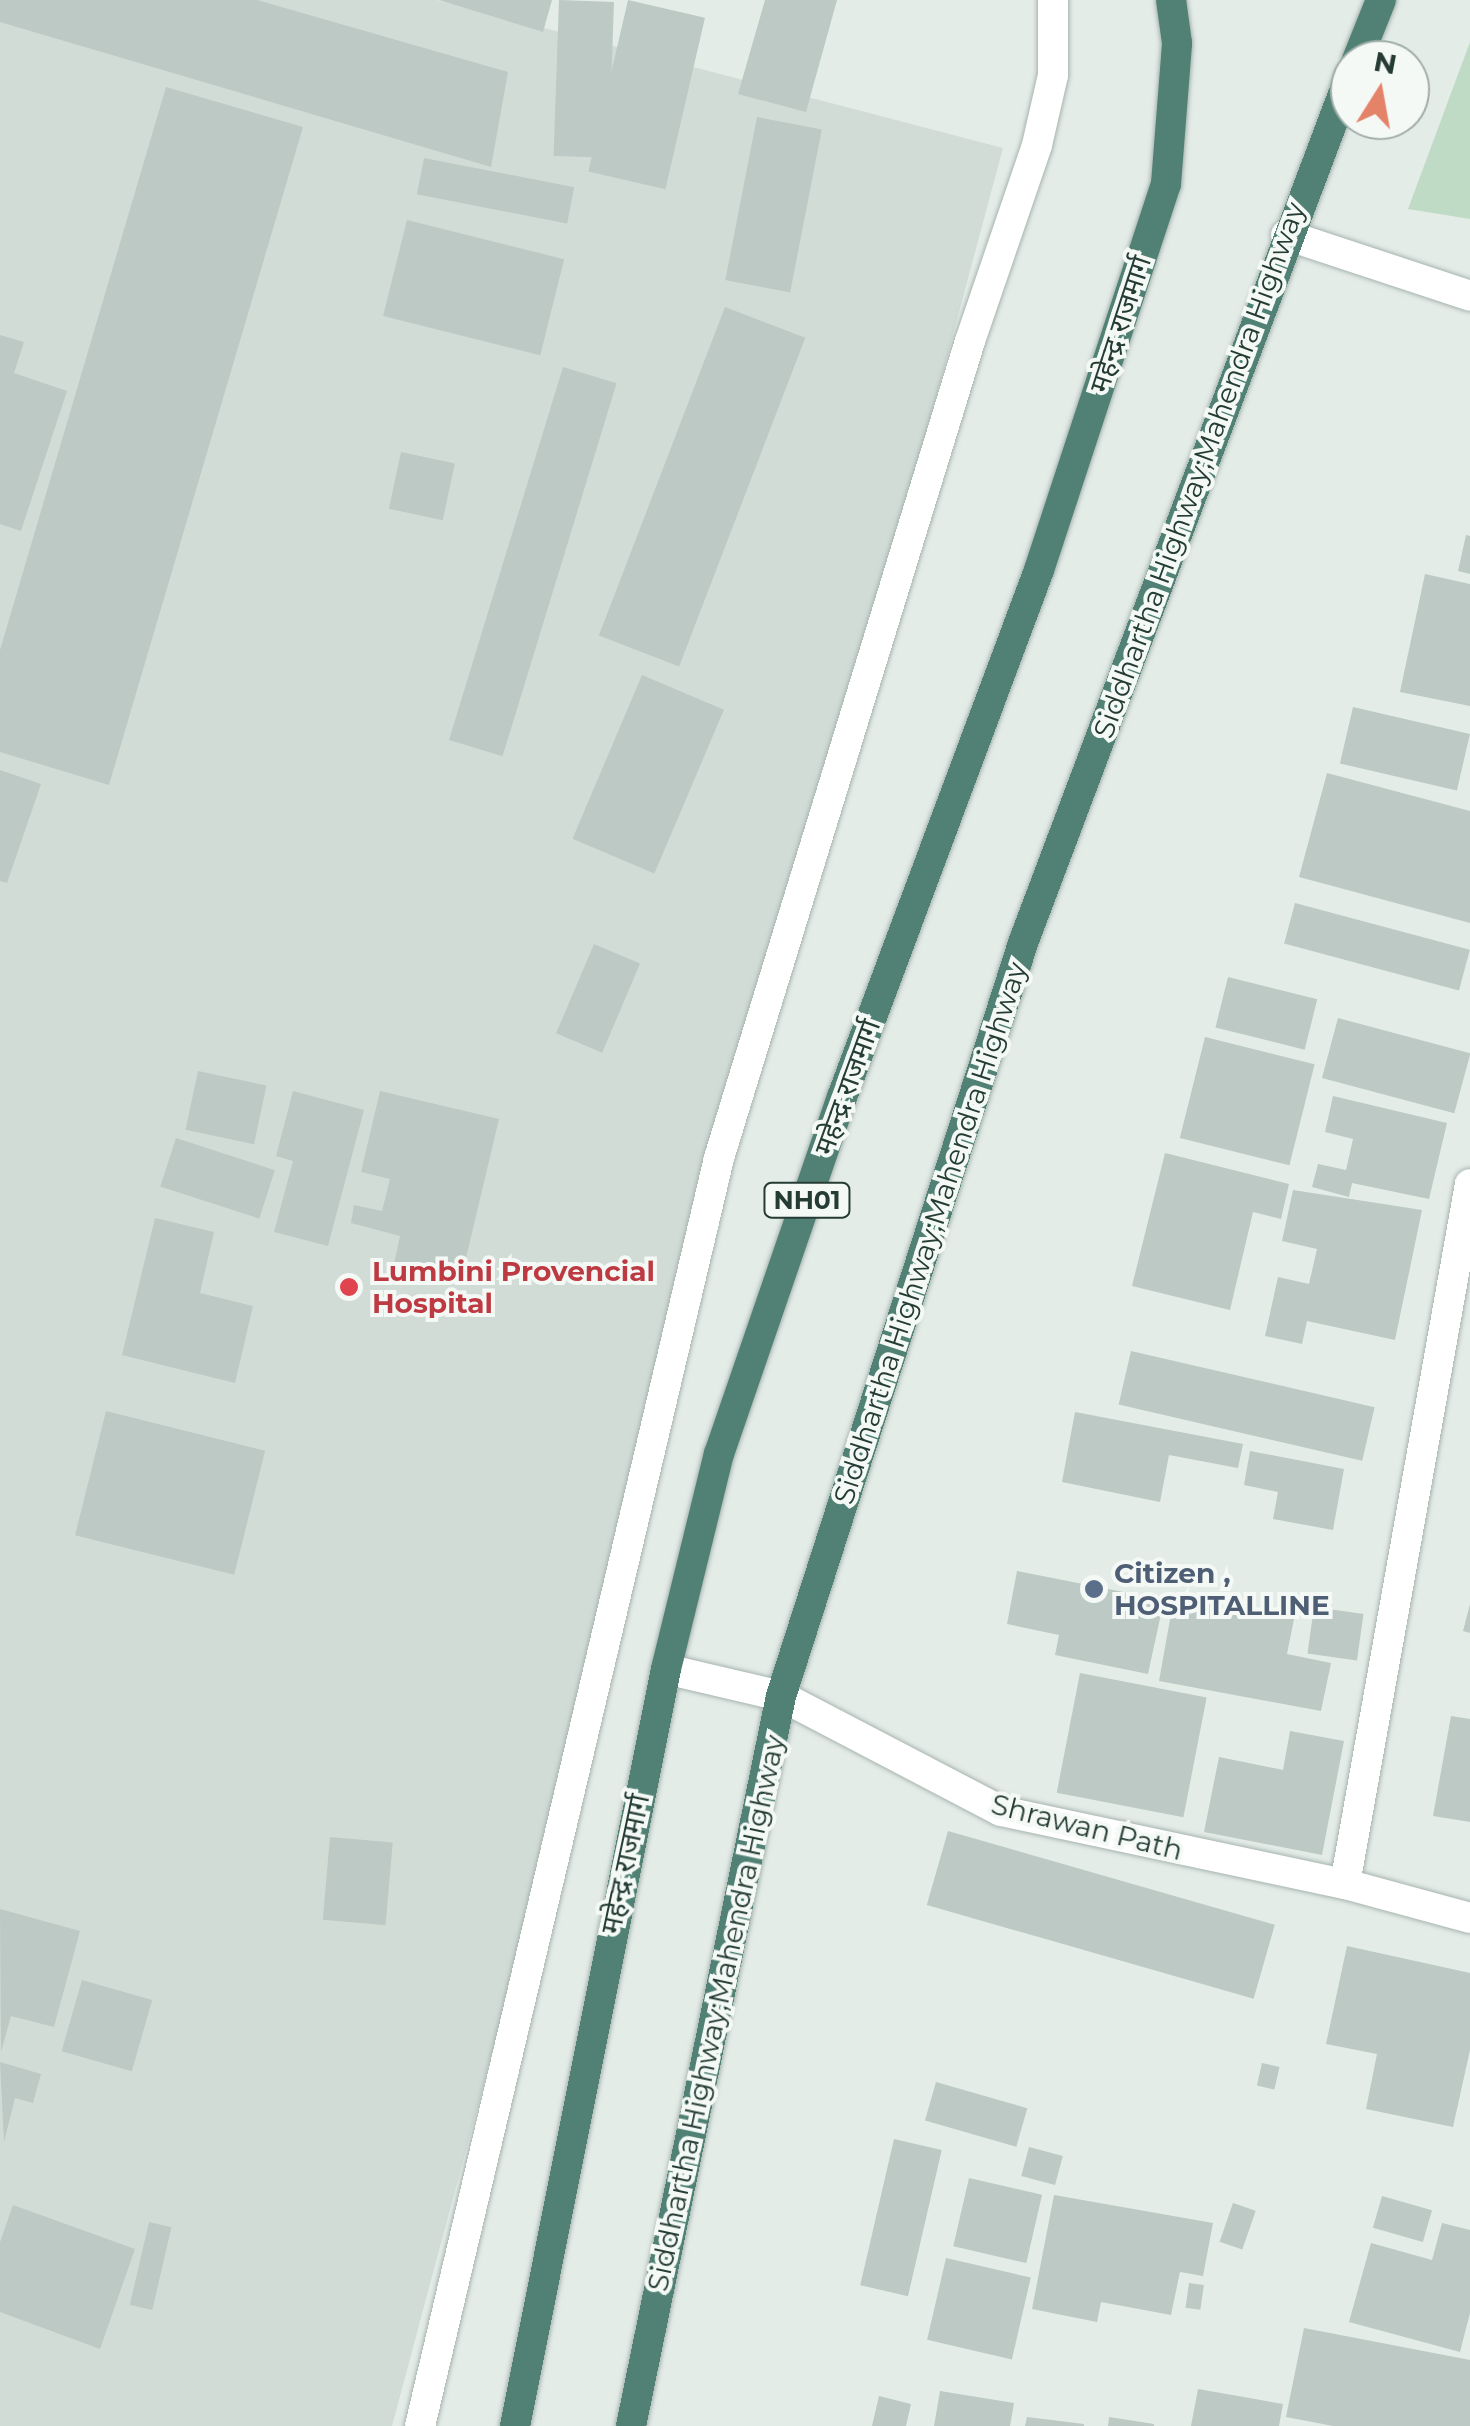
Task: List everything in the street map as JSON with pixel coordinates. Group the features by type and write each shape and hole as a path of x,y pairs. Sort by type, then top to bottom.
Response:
{"highway":[{"name":"महेन्द्र राजमार्ग","path":"515,2426 666,1669 718,1454 842,1097 1039,570 1166,184 1178,43 1171,0"},
{"path":"1365,40 1381,0"},
{"name":"Siddhartha Highway;Mahendra Highway","path":"631,2426 781,1696 1023,943 1330,126"}],"street":[{"path":"420,2426 720,1158 964,360 1037,145 1053,75 1053,0"},
{"path":"1286,235 1470,296"},
{"path":"1345,1884 1470,1184"},
{"name":"Shrawan Path","path":"666,1669 781,1696 1001,1811 1345,1884 1470,1918"}],"shaded area":[{"name":"Lumbini Provencial Hospital","path":"0,0 437,0 1003,148 392,2426 0,2426"}],"green space":[{"path":"1470,42 1470,219 1408,209"}],"building":[{"path":"0,0 257,0 508,72 491,167 0,22"},
{"path":"439,0 552,0 543,32"},
{"path":"559,0 614,2 609,158 554,156"},
{"path":"628,0 705,18 665,189 588,171"},
{"path":"765,0 837,0 806,112 738,94"},
{"path":"166,87 303,127 109,785 0,752 0,650"},
{"path":"757,117 822,130 790,293 725,280"},
{"path":"424,158 574,187 567,224 417,194"},
{"path":"407,220 564,259 540,355 383,316"},
{"path":"725,307 805,338 679,666 599,636"},
{"path":"0,335 24,342 14,373 67,391 21,531 0,524"},
{"path":"563,367 617,383 503,756 449,740"},
{"path":"401,452 455,463 443,520 389,509"},
{"path":"1466,535 1470,536 1470,574 1458,571"},
{"path":"1425,574 1470,584 1470,706 1400,692"},
{"path":"642,675 724,710 654,874 572,839"},
{"path":"1353,707 1470,734 1457,791 1340,764"},
{"path":"0,770 41,784 7,883 0,881"},
{"path":"1327,773 1470,811 1470,923 1299,877"},
{"path":"1295,903 1470,950 1459,990 1284,944"},
{"path":"594,944 640,964 602,1053 556,1033"},
{"path":"1228,977 1317,999 1305,1050 1215,1027"},
{"path":"1338,1018 1470,1053 1454,1113 1322,1078"},
{"path":"1205,1037 1315,1064 1289,1165 1180,1138"},
{"path":"198,1071 266,1086 254,1144 186,1130"},
{"path":"293,1091 364,1110 328,1246 274,1232 293,1161 276,1156"},
{"path":"380,1091 499,1119 461,1279 394,1264 400,1236 351,1223 354,1205 382,1211 390,1179 361,1172"},
{"path":"1333,1096 1447,1123 1429,1199 1352,1183 1349,1197 1312,1187 1318,1164 1346,1170 1353,1139 1325,1132"},
{"path":"176,1138 275,1170 259,1219 160,1187"},
{"path":"1165,1153 1289,1184 1281,1219 1253,1212 1230,1310 1132,1286"},
{"path":"1293,1190 1422,1210 1395,1340 1307,1321 1302,1344 1265,1336 1278,1277 1309,1284 1317,1249 1282,1241"},
{"path":"155,1218 214,1232 200,1293 253,1306 235,1383 122,1355"},
{"path":"1131,1351 1375,1407 1362,1461 1119,1405"},
{"path":"106,1411 265,1451 234,1575 75,1535"},
{"path":"1075,1412 1243,1444 1238,1468 1169,1455 1160,1502 1062,1482"},
{"path":"1250,1451 1344,1469 1333,1530 1273,1519 1278,1492 1244,1485"},
{"path":"1017,1571 1164,1600 1148,1674 1055,1655 1059,1635 1007,1624"},
{"path":"1174,1597 1294,1619 1287,1654 1331,1663 1321,1711 1159,1681"},
{"path":"1470,1604 1470,1633 1463,1631"},
{"path":"1314,1607 1364,1614 1357,1661 1307,1654"},
{"path":"1080,1673 1207,1698 1183,1817 1057,1793"},
{"path":"1451,1716 1470,1719 1470,1822 1433,1816"},
{"path":"1290,1731 1344,1741 1322,1855 1204,1832 1219,1757 1283,1770"},
{"path":"948,1831 1275,1925 1254,1999 927,1905"},
{"path":"330,1837 393,1842 386,1925 323,1920"},
{"path":"0,1909 80,1931 54,2027 11,2016 1,2052"},
{"path":"1347,1946 1470,1973 1470,2050 1453,2127 1366,2109 1377,2054 1326,2044"},
{"path":"82,1980 152,2000 132,2071 62,2051"},
{"path":"0,2062 41,2074 33,2103 15,2098 4,2142"},
{"path":"1262,2063 1280,2067 1274,2089 1257,2085"},
{"path":"936,2082 1027,2108 1016,2147 925,2120"},
{"path":"894,2139 942,2150 908,2296 860,2285"},
{"path":"1029,2147 1063,2156 1055,2185 1021,2176"},
{"path":"969,2178 1042,2195 1026,2263 953,2246"},
{"path":"1054,2195 1213,2223 1203,2276 1180,2272 1171,2315 1101,2302 1097,2322 1032,2309"},
{"path":"1382,2196 1432,2210 1423,2242 1373,2228"},
{"path":"1233,2203 1256,2211 1242,2250 1220,2242"},
{"path":"13,2205 135,2249 100,2349 0,2312 0,2242"},
{"path":"149,2222 171,2227 152,2310 130,2305"},
{"path":"1442,2223 1470,2230 1470,2313 1460,2352 1349,2322 1371,2243 1432,2260"},
{"path":"946,2258 1031,2278 1012,2359 927,2340"},
{"path":"1189,2283 1204,2285 1200,2310 1186,2308"},
{"path":"1304,2328 1470,2360 1470,2426 1333,2426 1286,2417"},
{"path":"1198,2389 1283,2404 1279,2426 1191,2426"},
{"path":"940,2391 1014,2403 1010,2426 934,2426"},
{"path":"879,2396 911,2404 906,2426 872,2426"},
{"path":"1027,2417 1084,2424 1084,2426 1025,2426"},
{"path":"1109,2417 1154,2424 1154,2426 1108,2426"}],"place":[{"name":"Lumbini Provencial Hospital","path":"349,1287"},
{"name":"Citizen , HOSPITALLINE","path":"1094,1589"}]}
